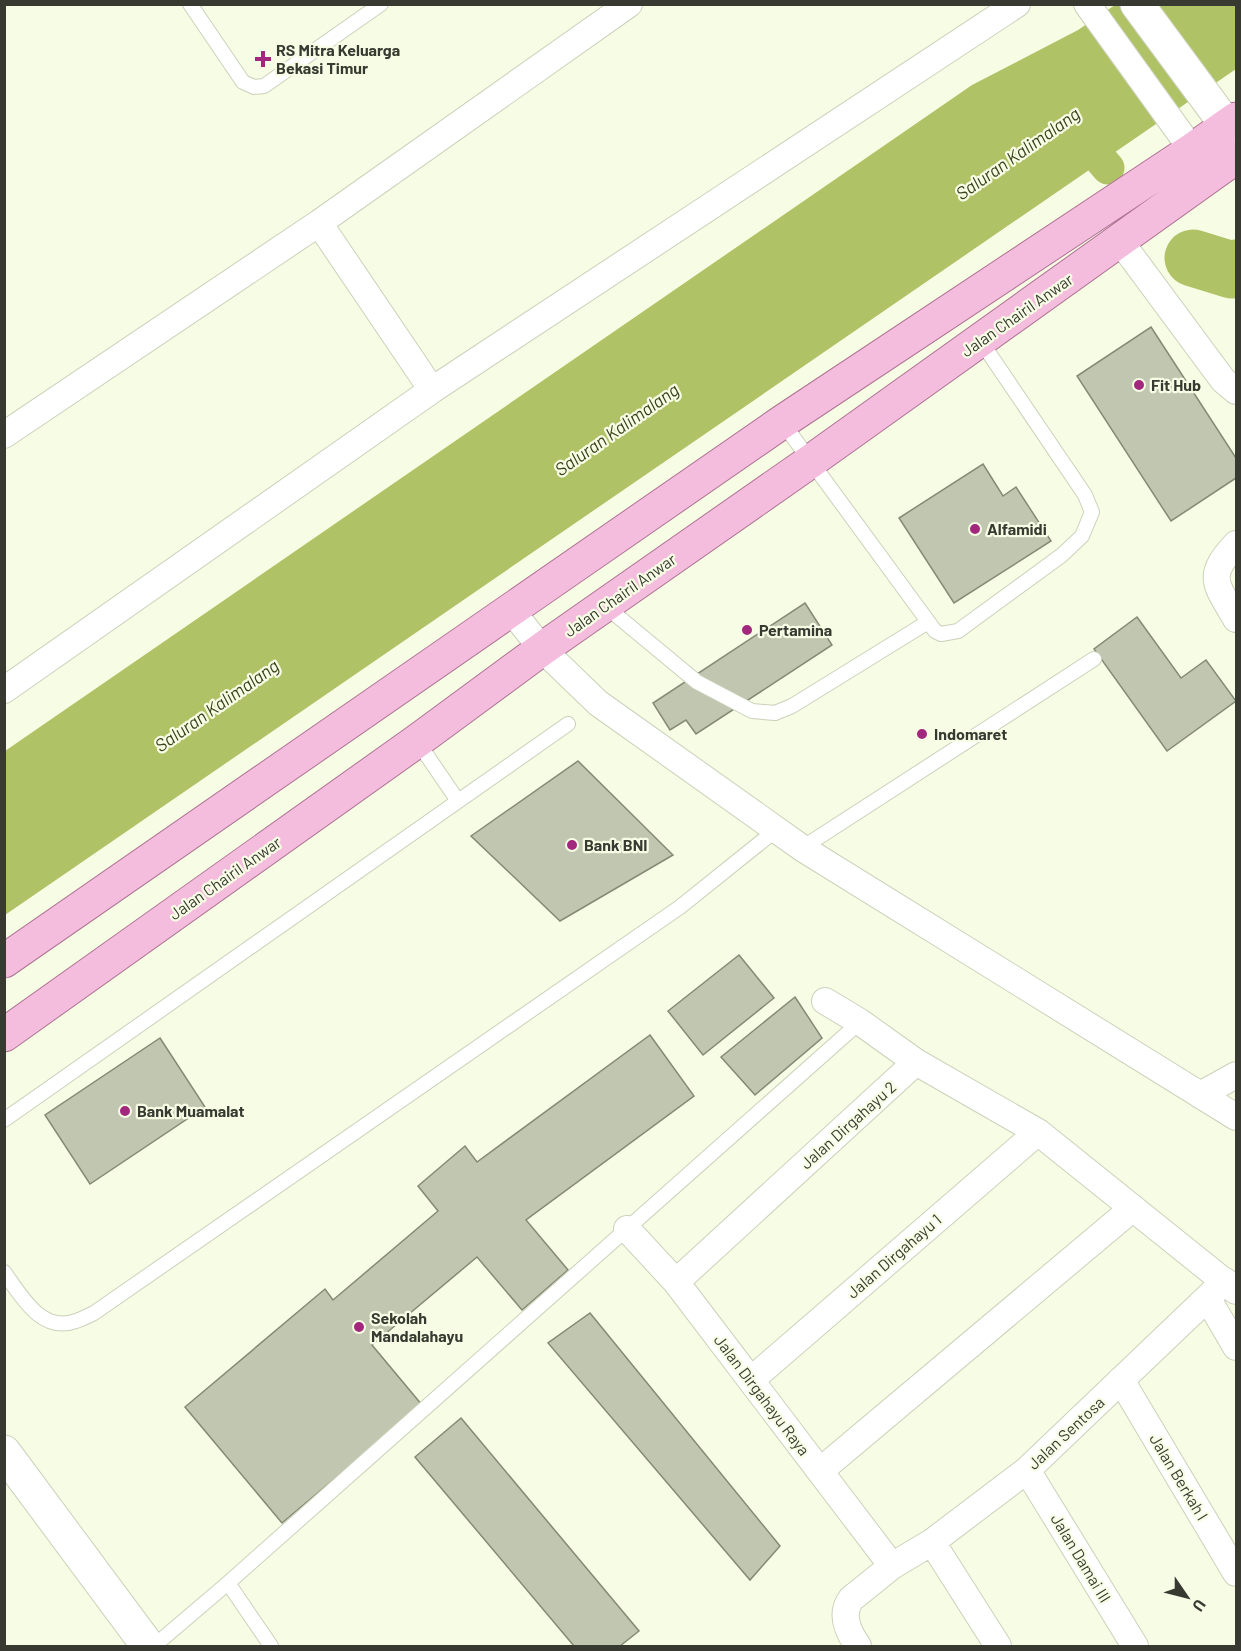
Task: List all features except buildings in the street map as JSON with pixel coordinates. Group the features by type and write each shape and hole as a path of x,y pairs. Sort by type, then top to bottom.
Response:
{"main road":[{"name":"Jalan Chairil Anwar","path":"4,1035 417,741 542,649 1120,241 1203,152 1227,121"},
{"name":"Jalan Chairil Anwar","path":"4,961 782,422 1203,152"}],"street":[{"path":"4,435 319,223 629,4"},
{"path":"4,690 432,390 1017,4"},
{"path":"1137,4 1227,121"},
{"path":"1089,7 1203,152"},
{"path":"319,223 432,390"},
{"path":"1120,241 1222,380 1236,390"},
{"path":"1236,544 1219,565 1216,578 1218,587 1236,619"},
{"path":"511,610 542,649 598,704 801,848 1236,1117"},
{"path":"825,1001 860,1022 916,1062 1038,1131 1132,1208 1223,1290 1236,1347"},
{"name":"Jalan Dirgahayu 2","path":"676,1282 916,1062"},
{"path":"1200,1095 1236,1075"},
{"name":"Jalan Dirgahayu 1","path":"751,1380 1038,1131"},
{"path":"820,1471 1132,1208"},
{"name":"Jalan Dirgahayu Raya","path":"627,1229 676,1282 892,1566"},
{"name":"Jalan Sentosa","path":"858,1647 846,1622 845,1612 847,1604 856,1594 892,1566 932,1542 1028,1470 1121,1380 1223,1290"},
{"name":"Jalan Berkah I","path":"1121,1380 1236,1573"},
{"path":"4,1452 148,1647"},
{"name":"Jalan Damai III","path":"1028,1470 1135,1647"},
{"path":"932,1542 998,1647"}],"lane":[{"path":"190,4 243,82 259,88 381,4"},
{"path":"782,422 935,631 941,634 958,632 1062,555 1082,536 1092,512 1085,495 980,340"},
{"path":"604,605 698,682 752,711 776,713 792,706 928,622"},
{"path":"801,848 1094,659"},
{"path":"4,1120 568,724"},
{"path":"417,741 458,801"},
{"path":"4,1272 29,1306 41,1318 60,1323 75,1322 94,1313 680,907 776,830"},
{"path":"154,1647 860,1022"},
{"path":"228,1583 271,1647"}],"water":[{"name":"Saluran Kalimalang","path":"1115,5 1236,5 1236,69 5,915 5,751 972,85 1078,30"}],"waterway":[{"path":"1102,161 1108,168"},
{"path":"1193,258 1232,270 1236,268"}],"place":[{"name":"RS Mitra Keluarga Bekasi Timur","path":"263,59"},
{"name":"Fit Hub","path":"1139,385"},
{"name":"Alfamidi","path":"975,529"},
{"name":"Pertamina","path":"747,630"},
{"name":"Indomaret","path":"922,734"},
{"name":"Bank BNI","path":"572,845"},
{"name":"Bank Muamalat","path":"125,1111"},
{"name":"Sekolah Mandalahayu","path":"359,1327"}]}
